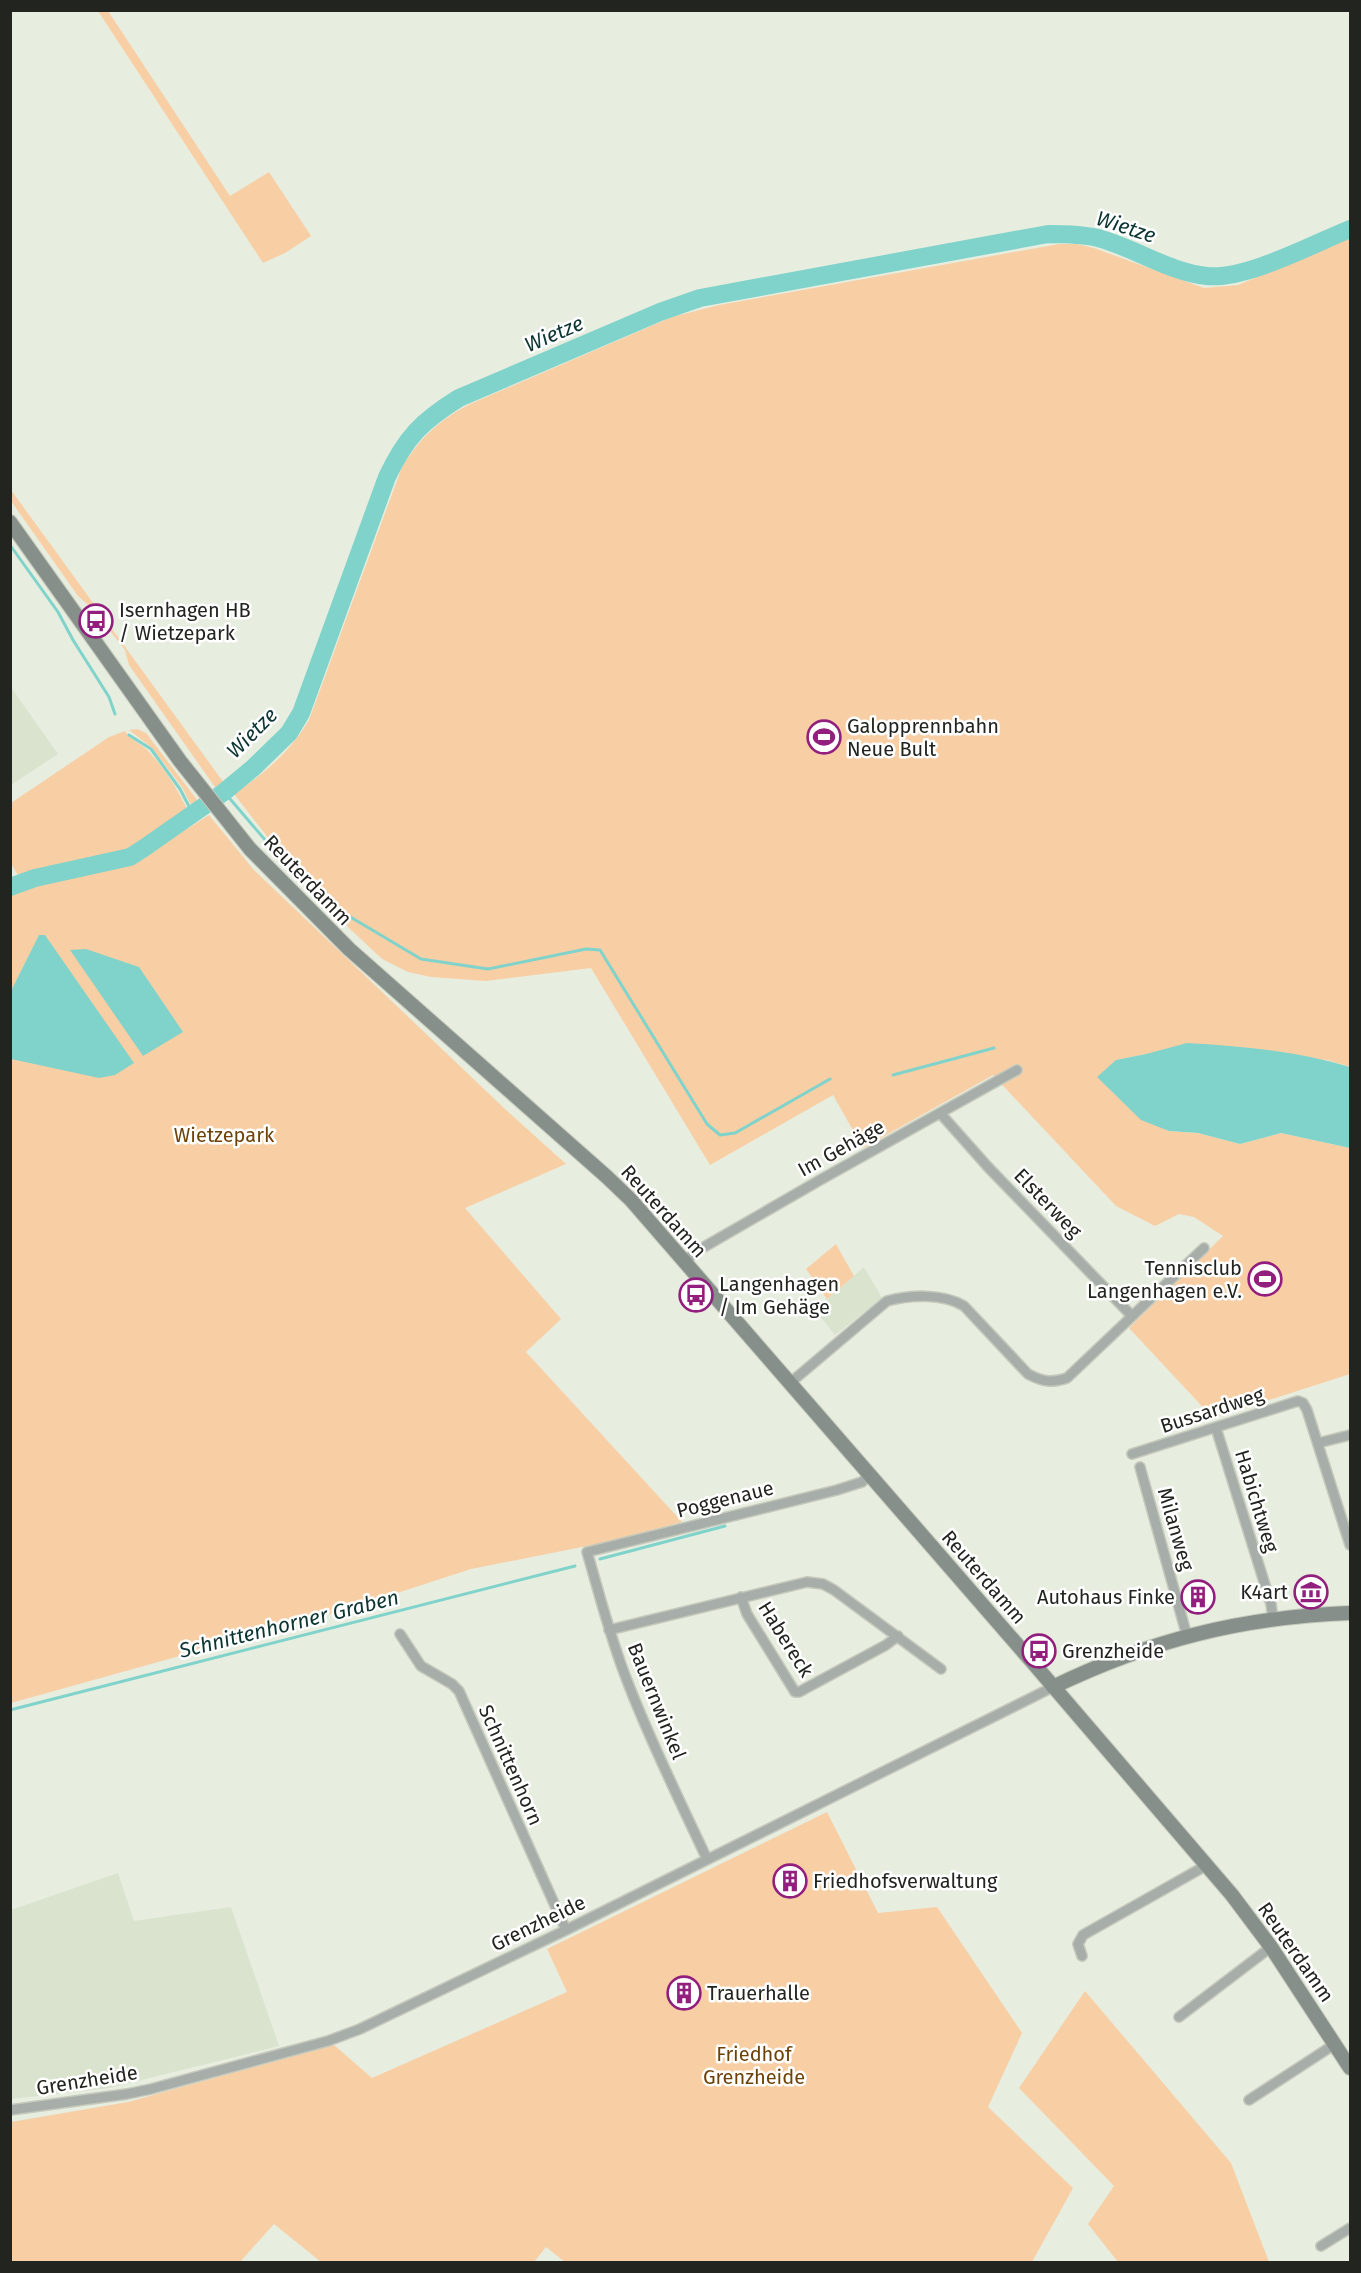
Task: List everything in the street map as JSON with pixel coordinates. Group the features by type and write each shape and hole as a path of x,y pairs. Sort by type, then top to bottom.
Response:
{"street":[{"name":"Reuterdamm","path":"10,522 142,710 219,813 250,849 349,949 607,1177 685,1261 1207,1865 1271,1947 1350,2068"},
{"name":"Im Gehäge","path":"685,1261 697,1251 819,1180 1017,1070"},
{"name":"Elsterweg","path":"940,1113 988,1167 1132,1316"},
{"path":"790,1383 882,1304 897,1298 944,1297 954,1299 964,1306 1028,1374 1053,1382 1070,1377 1204,1248"},
{"name":"Bussardweg","path":"1132,1454 1298,1401 1303,1403 1307,1410 1318,1443"},
{"name":"Habichtweg","path":"1216,1428 1271,1604 1273,1619"},
{"path":"1350,1435 1318,1443 1348,1529 1350,1545"},
{"name":"Milanweg","path":"1140,1467 1187,1636"},
{"name":"Poggenaue","path":"587,1552 837,1490 862,1482 869,1475"},
{"name":"Bauernwinkel","path":"587,1552 609,1630 650,1737 707,1858"},
{"name":"Habereck","path":"609,1630 807,1582 823,1584 834,1590 941,1669"},
{"name":"Habereck","path":"741,1597 747,1614 795,1692 799,1692 886,1645 898,1636"},
{"path":"1053,1687 1125,1655 1187,1636 1273,1619 1350,1613"},
{"name":"Schnittenhorn","path":"400,1634 421,1666 452,1684 459,1691 566,1930"},
{"name":"Grenzheide","path":"10,2110 135,2092 328,2040 360,2029 566,1930 1053,1687"},
{"path":"1082,1956 1078,1944 1083,1935 1207,1865"},
{"path":"1179,2017 1271,1947"},
{"path":"1248,2100 1335,2044"},
{"path":"1322,2247 1350,2228"}],"shaded area":[{"path":"10,686 58,754 11,785 10,785"},
{"path":"864,1267 882,1298 835,1335 815,1310"},
{"path":"118,1873 134,1921 231,1907 279,2046 109,2088 11,2099 11,1910"}],"green space":[{"path":"98,11 108,11 230,196 269,172 311,236 285,253 263,263"},
{"name":"Galopprennbahn Neue Bult","path":"1350,238 1350,1067 1327,1060 1146,1054 1116,1060 1169,1131 1198,1133 1240,1144 1281,1133 1350,1148 1350,1374 1213,1418 1129,1328 1223,1236 1194,1217 1179,1214 1155,1226 1116,1206 993,1075 863,1148 833,1095 710,1165 591,968 486,981 431,977 408,972 382,959 348,927 283,857 234,794 276,761 309,720 402,467 431,431 470,404 672,317 719,305 1059,244 1077,244 1094,248 1204,288 1238,285"},
{"path":"11,490 224,783 217,790 129,665 125,650 94,610 78,596 11,501"},
{"path":"137,729 146,733 198,801 192,807 182,787 152,748 129,730"},
{"path":"125,731 161,766 188,811 129,853 21,880 11,864 11,803 109,737"},
{"name":"Wietzepark","path":"209,815 253,869 505,1109 566,1164 465,1208 561,1319 526,1352 682,1522 607,1542 471,1569 345,1610 11,1703 11,896 31,885 130,865"},
{"path":"836,1244 854,1276 827,1299 806,1269"},
{"name":"Friedhof Grenzheide","path":"827,1812 878,1913 937,1907 1022,2033 988,2107 1073,2188 1032,2262 565,2262 546,2247 534,2262 321,2262 274,2224 240,2262 11,2262 11,2122 128,2102 334,2045 372,2078 567,1992 547,1949"},
{"path":"1085,1991 1231,2163 1269,2262 1118,2262 1088,2224 1114,2186 1019,2088"}],"water":[{"path":"39,935 45,935 134,1063 115,1075 99,1078 11,1059 11,991"},
{"path":"86,949 139,967 183,1032 143,1056 70,950"},
{"path":"1187,1043 1269,1050 1350,1067 1350,1148 1281,1133 1240,1144 1198,1133 1169,1131 1141,1120 1097,1077 1116,1060"}],"waterway":[{"name":"Wietze","path":"10,887 35,878 130,857 224,792 289,733 301,713 394,463 416,431 435,414 459,398 660,312 700,298 1048,234 1098,238 1179,270 1207,276 1223,276 1260,267 1350,229"},
{"path":"10,545 58,612 109,697 115,714"},
{"path":"129,735 151,749 180,789 193,814"},
{"path":"224,792 291,868 335,906"},
{"path":"347,915 421,959 488,969 586,949 600,950 707,1124 720,1135 735,1133 830,1079"},
{"path":"893,1075 994,1048"},
{"name":"Schnittenhorner Graben","path":"600,1559 725,1526"},
{"name":"Schnittenhorner Graben","path":"10,1710 575,1566"}],"place":[{"name":"Isernhagen HB / Wietzepark","path":"96,621"},
{"name":"Galopprennbahn Neue Bult","path":"824,737"},
{"name":"Tennisclub Langenhagen e.V.","path":"1265,1279"},
{"name":"Langenhagen / Im Gehäge","path":"696,1295"},
{"name":"K4art","path":"1311,1592"},
{"name":"Autohaus Finke","path":"1198,1597"},
{"name":"Grenzheide","path":"1039,1651"},
{"name":"Friedhofsverwaltung","path":"790,1881"},
{"name":"Trauerhalle","path":"684,1993"}]}
